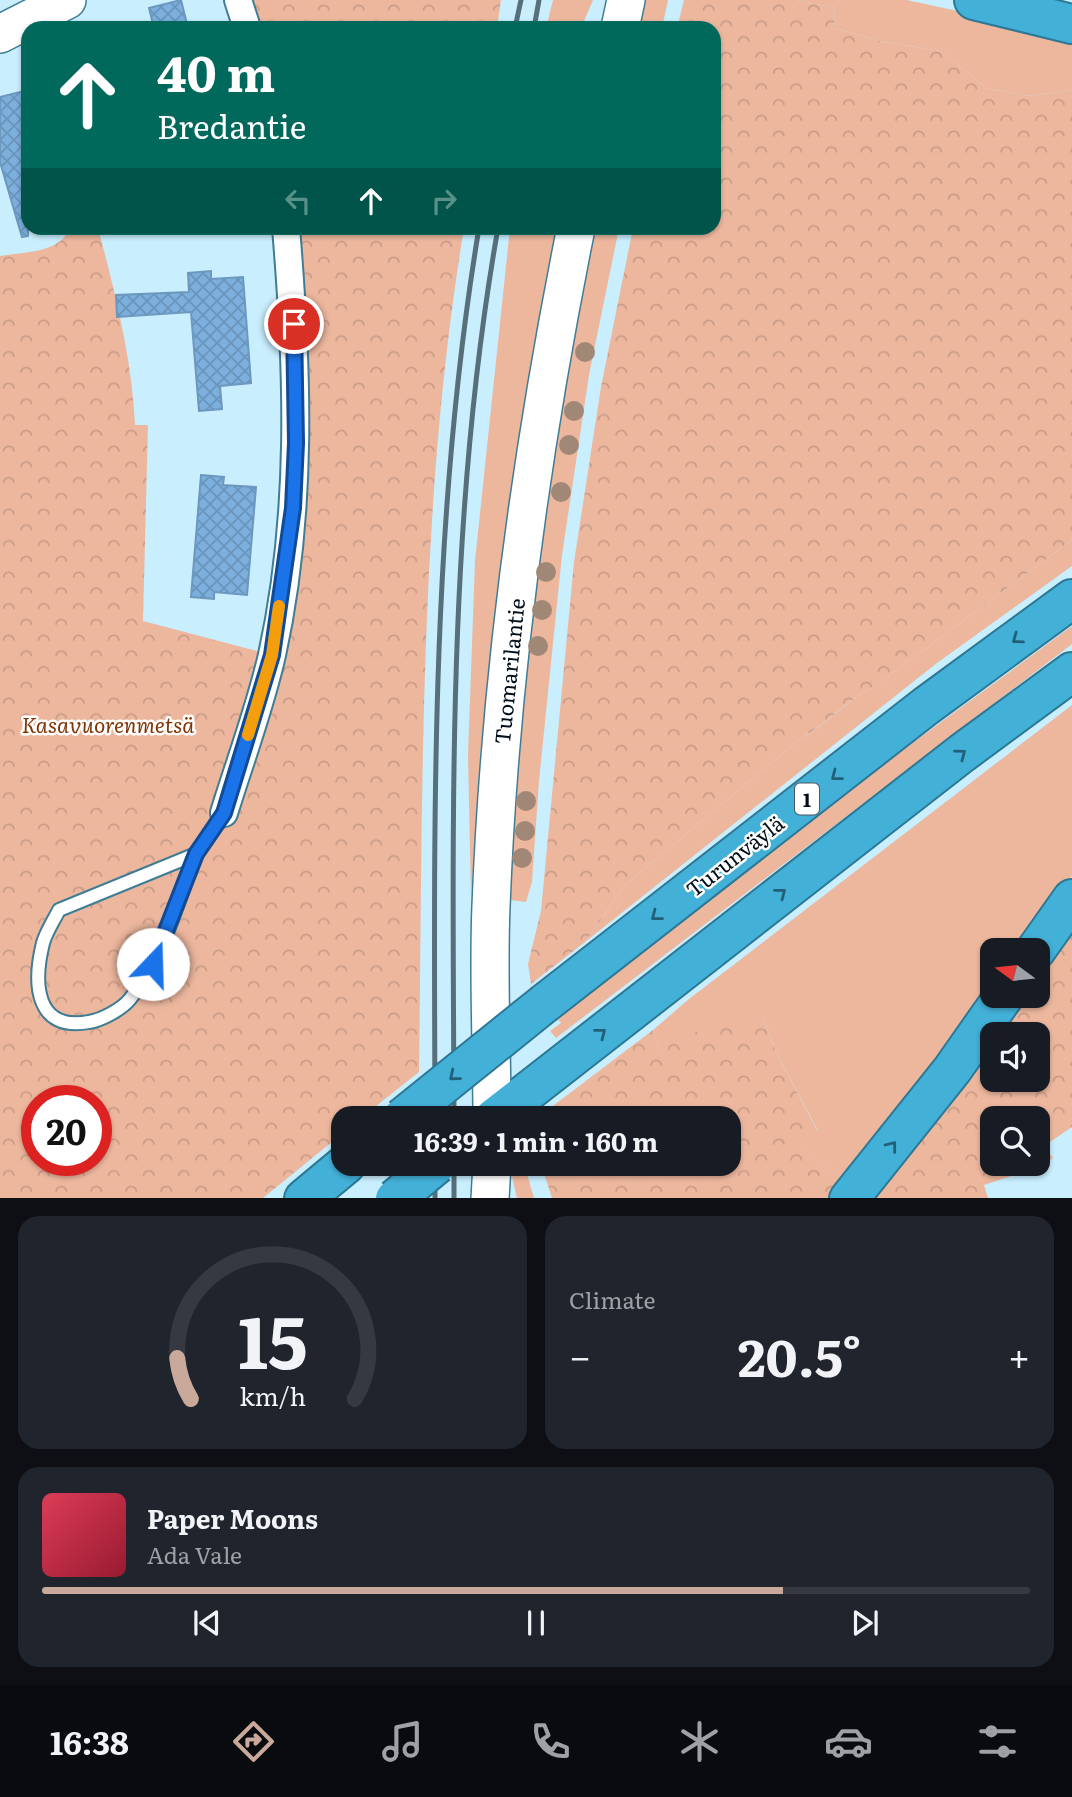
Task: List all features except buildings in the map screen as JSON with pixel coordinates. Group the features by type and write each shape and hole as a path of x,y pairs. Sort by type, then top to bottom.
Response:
{"highway":[{"path":"974,0 1072,24"},
{"name":"Turunväylä","path":"417,1106 926,706 1072,599"},
{"path":"508,1106 962,753 1072,672"},
{"path":"1044,938 1072,899"},
{"path":"850,1198 952,1070 996,1008"},
{"path":"305,1198 332,1176"},
{"path":"396,1198 423,1176"}],"main road":[{"path":"26,21 67,0"},
{"path":"622,21 626,0"},
{"path":"0,34 21,23"},
{"name":"Tuomarilantie","path":"493,1106 491,908 510,647 523,530 575,235"}],"street":[{"path":"239,0 245,21"},
{"path":"224,813 272,655 293,508 296,443 294,324 287,235"}],"lane":[{"path":"196,854 59,910 43,942 37,983 44,1010 55,1019 74,1025 97,1021 129,1001 153,964 196,854 224,813"}],"green space":[{"path":"250,0 501,0 498,21 257,21"},
{"path":"553,0 593,0 584,21 548,21"},
{"path":"644,0 668,0 664,21 638,21"},
{"path":"684,0 797,0 835,8 834,28 884,42 941,51 986,88 1029,96 1072,90 1072,540 801,738 625,885 585,942 531,984 528,964 541,911 574,562 601,387 632,235 721,235 721,21 679,21"},
{"path":"797,0 907,0 1072,36 1072,90 1029,96 986,88 941,51 884,42 834,28 835,8"},
{"name":"Kasavuorenmetsä","path":"66,235 100,235 126,351 135,425 148,425 143,621 265,653 282,649 295,235 463,235 438,438 431,543 423,755 419,1072 376,1106 331,1106 331,1143 263,1198 0,1198 0,256 50,247"},
{"path":"509,235 557,235 506,540 480,755 471,897 468,754 475,561"},
{"path":"593,235 618,235 589,375 562,555 539,781 532,882 526,902 510,900 515,747 534,564"},
{"path":"1072,540 1072,566 937,663 585,942 625,885 801,738"},
{"path":"1072,626 1072,644 556,1038 550,1031 561,1023 557,1018 809,819"},
{"path":"1072,705 1072,876 1030,938 980,938 980,1008 847,1180 801,1149 817,1129 775,1050 764,1020 660,1053 653,1030 689,999"},
{"path":"1072,927 1072,1127 1050,1142 1050,1106 980,1106 980,1176 1011,1176 984,1185 988,1198 870,1198 980,1054 980,1092 1050,1092 1050,1022 1004,1022 1014,1008 1050,1008 1050,958"},
{"path":"764,1020 775,1050 817,1130 802,1149 847,1180 830,1198 552,1198 545,1176 741,1176 741,1106 553,1106 653,1030 660,1052 686,1034"},
{"path":"512,1176 528,1176 534,1198 517,1198"}],"railway":[{"path":"516,21 521,0"},
{"path":"535,21 539,0"},
{"path":"435,1106 436,783 443,560 451,449 478,235"},
{"path":"454,1106 454,784 461,560 481,338 497,235"},
{"path":"435,1176 435,1198"},
{"path":"454,1176 454,1198"}],"slow traffic":[{"path":"248,735 272,655 279,606"}],"route":[{"path":"153,964 196,854 224,813 272,655 293,508 296,443 294,324"}]}
